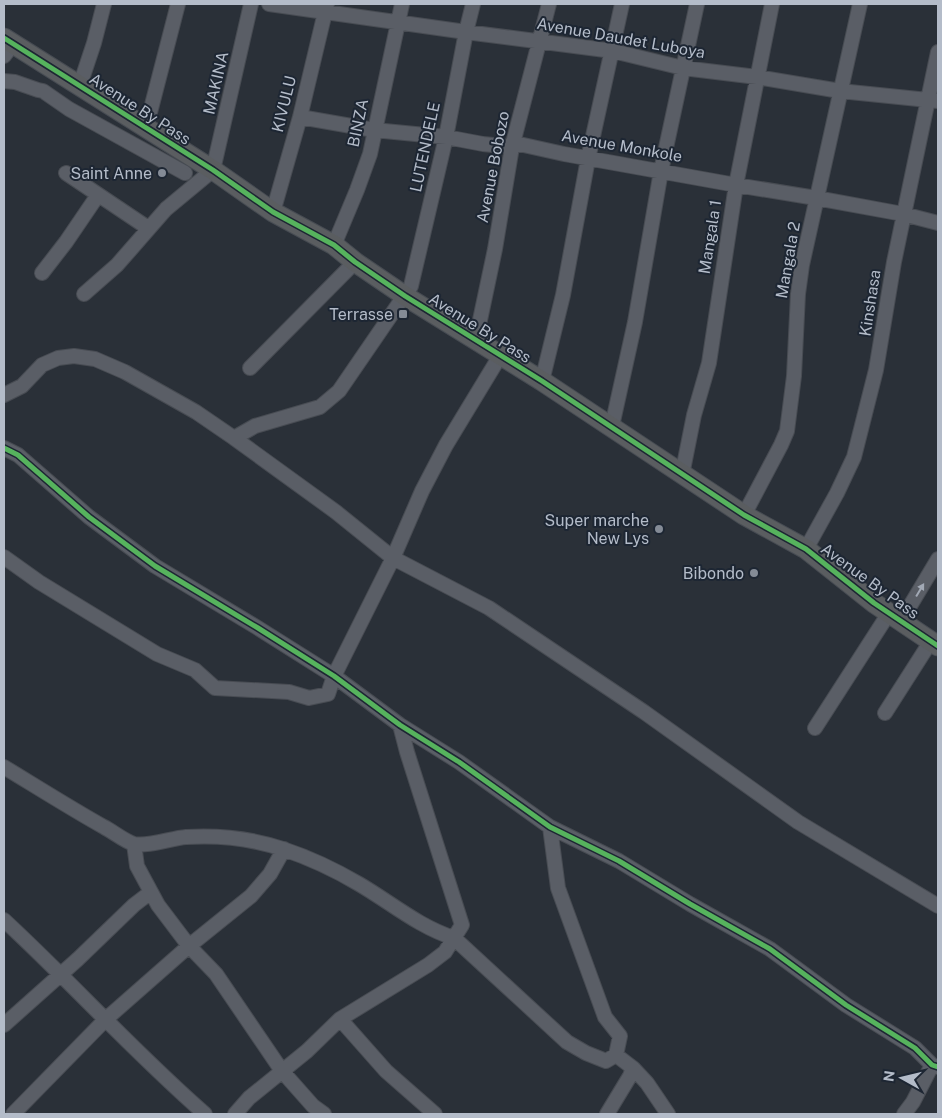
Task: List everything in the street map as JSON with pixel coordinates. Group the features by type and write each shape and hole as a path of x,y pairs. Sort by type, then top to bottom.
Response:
{"highway":[{"name":"Avenue By Pass","path":"7,46 57,71 80,85 213,170 273,212 334,245 355,262 405,296 612,426 744,515 806,549 874,603 935,644"}],"street":[{"path":"80,85 104,4"},
{"path":"146,128 178,4"},
{"name":"MAKINA","path":"213,170 252,4"},
{"name":"Avenue Daudet Luboya","path":"269,4 326,8 398,22 613,51 683,68 757,77 840,91 933,100"},
{"name":"BINZA","path":"334,245 370,154 402,4"},
{"name":"LUTENDELE","path":"234,438 255,426 320,407 339,391 411,286 416,273 446,137 473,4"},
{"name":"Avenue Bobozo","path":"476,339 495,249 512,147 549,4"},
{"path":"542,381 563,295 588,159 622,4"},
{"path":"612,426 635,322 661,171 697,4"},
{"name":"Mangala 1","path":"682,475 694,415 709,363 736,185 772,4"},
{"name":"Mangala 2","path":"744,515 787,431 794,376 798,294 816,198 860,4"},
{"name":"KIVULU","path":"273,212 300,117 326,8"},
{"name":"Kinshasa","path":"806,549 838,493 854,457 876,370 890,282 904,214 933,100 938,52"},
{"path":"43,91 48,88 57,71"},
{"path":"4,81 15,82 43,91 69,109 185,173"},
{"name":"Avenue Monkole","path":"300,117 374,130 446,137 483,144 512,147 518,144 588,159 904,214 938,223"},
{"path":"84,294 117,265 166,209 213,170"},
{"path":"66,173 148,228"},
{"path":"42,273 66,242 98,194"},
{"path":"250,368 355,262"},
{"path":"4,394 22,386 36,369 48,361 58,358 74,356 95,359 125,372 196,412 234,438 336,512 393,558 489,608 644,712 798,822 938,906"},
{"path":"4,557 39,582 157,654 195,670 215,688 289,692 309,698 328,694 334,676 393,558 422,491 446,444 500,356"},
{"path":"4,448 18,455 89,517 155,566 334,676 400,726 459,762 550,827 619,861 690,904 770,948 846,1004 915,1048 935,1066 904,1114"},
{"path":"815,728 938,559"},
{"path":"885,713 935,644"},
{"path":"235,1114 249,1098 307,1051 340,1019 428,966 445,952 462,925 400,726"},
{"path":"4,767 61,803 134,844 185,837 212,836 235,839 284,849 357,883 420,923 441,934 454,938 567,1042 586,1053 606,1061 616,1055 620,1036 605,1016 558,888 550,827"},
{"path":"134,844 137,866 158,905 188,946 216,974 282,1071 313,1106 324,1114"},
{"path":"13,1114 106,1019 188,946 251,896 270,874 284,849"},
{"path":"4,1025 99,940 134,905 151,892"},
{"path":"4,920 170,1083 205,1114"},
{"path":"340,1019 386,1071 435,1114"},
{"path":"616,1055 633,1068 647,1083 668,1114"},
{"path":"606,1114 633,1068"}],"cycle path":[{"path":"4,38 213,170 273,212 334,245 355,262 405,296 542,381 744,515 806,549 874,603 938,646"},
{"path":"4,448 18,455 89,517 155,566 334,676 400,725 459,762 550,827 619,861 770,949 846,1005 915,1048 932,1065 938,1067"}],"place":[{"name":"Saint Anne","path":"162,173"},
{"name":"Terrasse","path":"403,314"},
{"name":"Super marche New Lys","path":"659,529"},
{"name":"Bibondo","path":"754,573"}]}
